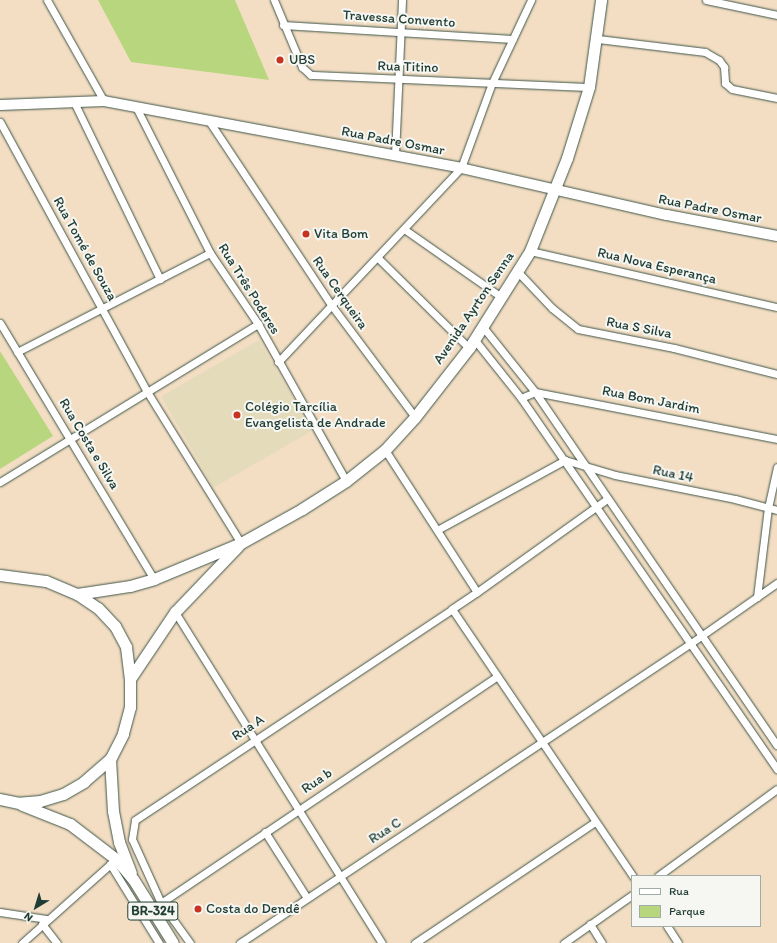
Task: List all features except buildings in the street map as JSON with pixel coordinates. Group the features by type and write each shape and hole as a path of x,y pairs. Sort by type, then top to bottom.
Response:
{"main road":[{"name":"Avenida Ayrton Senna","path":"77,594 130,586 154,579 241,543 302,509 346,480 385,450 415,417 472,344 530,251 555,190 589,87 598,39 601,0"},
{"name":"Avenida Ayrton Senna","path":"130,679 175,612 241,543"},
{"path":"1,574 46,581 77,594 98,608 115,626 126,647 130,679 130,707 123,734 110,759 84,782 63,794 40,802 19,803"},
{"path":"110,759 115,824 133,879"},
{"path":"0,799 19,803 70,824 133,879"},
{"name":"BR-324","path":"133,879 156,906 173,943"}],"street":[{"path":"46,0 104,101"},
{"name":"Rua Titino","path":"274,0 283,25 302,67 311,75 589,87"},
{"path":"395,155 402,0"},
{"path":"278,362 378,258 461,168 492,83 531,0"},
{"path":"706,0 777,15"},
{"name":"Travessa Convento","path":"283,25 401,34 513,39"},
{"path":"598,39 705,52 722,63 726,83 732,89 777,98"},
{"name":"Rua Padre Osmar","path":"0,105 104,101 461,168 667,215 777,236"},
{"path":"74,102 160,279"},
{"name":"Rua Três Poderes","path":"136,107 210,253 258,324 278,362 346,480"},
{"name":"Rua Cerqueira","path":"209,121 332,306 415,417"},
{"name":"Rua Tomé de Souza","path":"0,122 104,309 146,390 241,543"},
{"path":"404,229 501,297"},
{"name":"Rua Nova Esperança","path":"530,251 777,307"},
{"path":"17,352 104,309 210,253"},
{"path":"378,258 472,344 521,398 777,769"},
{"name":"Rua S Silva","path":"517,272 552,308 578,329 674,348 777,374"},
{"name":"Rua Costa e Silva","path":"0,323 154,579"},
{"path":"0,482 146,390 258,324"},
{"path":"483,327 535,392 583,465 777,745"},
{"path":"521,398 535,392"},
{"name":"Rua Bom Jardim","path":"535,392 777,439"},
{"path":"385,450 439,529 477,592"},
{"path":"439,529 565,460"},
{"name":"Rua 14","path":"565,460 615,475 777,510"},
{"path":"757,597 768,508 777,467"},
{"name":"Rua A","path":"190,943 156,906 132,839 135,820 477,592 607,499"},
{"name":"Rua C","path":"240,943 340,875 691,644 777,583"},
{"path":"452,609 497,676 544,741 595,822 632,875"},
{"path":"175,612 256,739 382,943"},
{"name":"Rua b","path":"156,906 497,676"},
{"path":"659,875 777,790"},
{"path":"415,943 595,822"},
{"path":"265,832 307,898"},
{"path":"22,943 44,921 113,862 159,943"},
{"path":"564,943 631,896"},
{"path":"0,912 44,921 57,943"},
{"path":"590,924 602,943"},
{"path":"668,927 678,943"}],"shaded area":[{"name":"Colégio Tarcília Evangelista de Andrade","path":"259,340 312,431 214,487 161,396"}],"green space":[{"path":"98,0 235,0 269,80 131,62"},
{"path":"0,351 53,436 0,469"}],"place":[{"name":"UBS","path":"280,60"},
{"name":"Vita Bom","path":"306,234"},
{"name":"Colégio Tarcília Evangelista de Andrade","path":"237,415"},
{"name":"Costa do Dendê","path":"198,909"}]}
